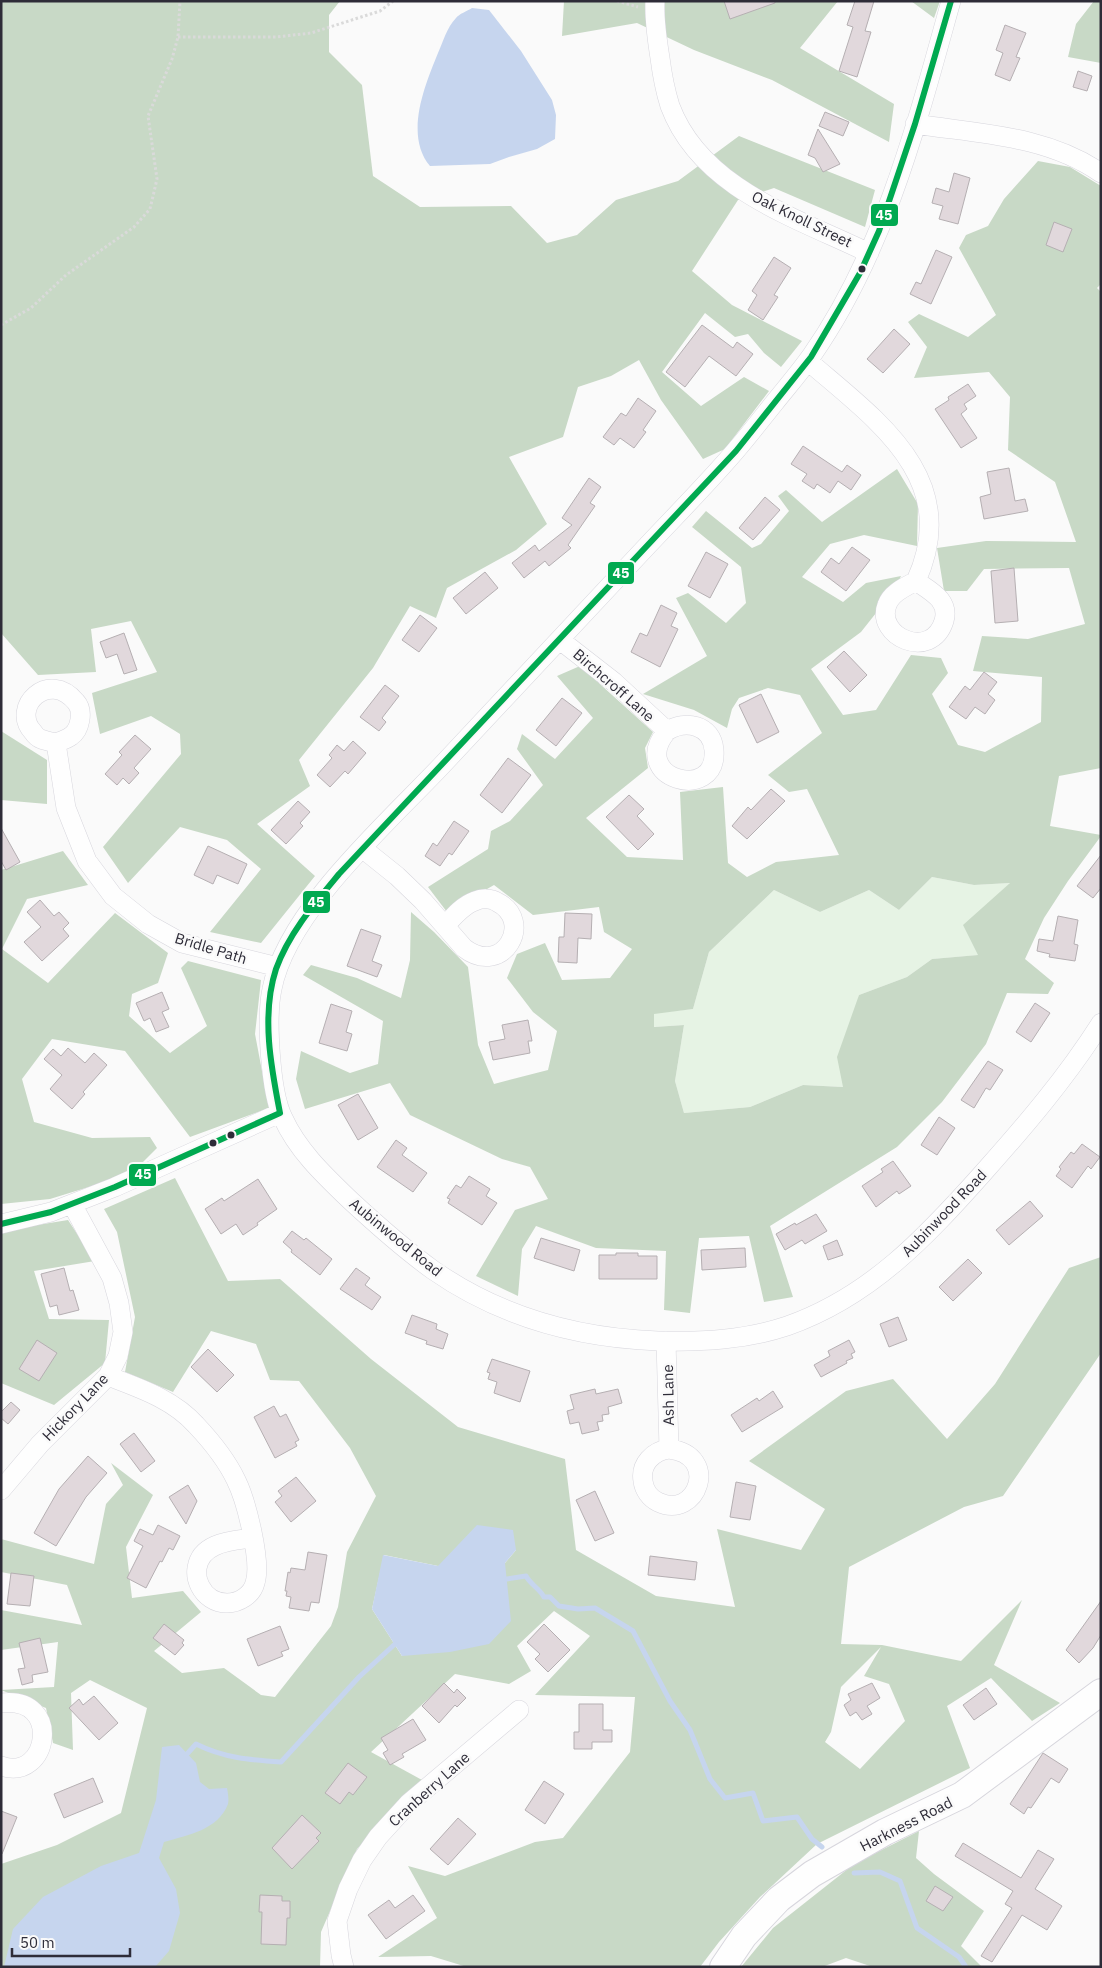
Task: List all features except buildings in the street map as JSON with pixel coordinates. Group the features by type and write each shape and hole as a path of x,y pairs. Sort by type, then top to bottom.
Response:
{"main road":[{"name":"Harkness Road","path":"723,1967 744,1936 779,1899 806,1879 885,1832 962,1795 1098,1698"}],"street":[{"name":"Aubinwood Road","path":"951,1 915,124 887,208 869,253 830,326 808,361 736,451 362,848 316,902 286,950 273,983 269,1006 271,1060 280,1113 294,1138 314,1165 410,1252 452,1282 493,1304 547,1325 610,1337 666,1341 713,1341 736,1339 787,1326 848,1297 886,1270 944,1217 1026,1125 1069,1071 1101,1024"},
{"name":"Oak Knoll Street","path":"654,7 664,87 680,126 705,160 722,176 767,205 869,253"},
{"path":"915,124 1032,141 1074,157 1101,173"},
{"path":"808,361 888,432 902,448 914,468 926,502 930,526 927,550 916,581"},
{"name":"Birchcroff Lane","path":"560,640 614,682 667,731"},
{"name":"Bridle Path","path":"56,743 66,808 87,861 113,896 148,924 182,943 278,967"},
{"path":"362,848 397,876 423,901 444,926"},
{"path":"1,1224 51,1212 72,1204 200,1150 280,1113"},
{"name":"Hickory Lane","path":"1,1490 40,1444 108,1376 118,1356 123,1332 119,1303 112,1278 72,1204"},
{"name":"Ash Lane","path":"666,1341 669,1448"},
{"path":"108,1376 161,1398 194,1423 219,1451 237,1481 251,1524 252,1538"},
{"path":"1,1704 16,1703 31,1709 38,1717 43,1737 41,1748 36,1756 27,1764 17,1768 1,1766"},
{"name":"Cranberry Lane","path":"344,1967 337,1922 348,1889 362,1860 378,1837 409,1803 519,1710"}],"path":[{"path":"1,325 31,308 66,275 134,227 150,209 156,180 148,116 172,59 178,36 180,1"},
{"path":"178,36 276,37 311,33 380,11 393,1"},
{"path":"617,1 654,7"}],"green space":[{"path":"1,1 340,1 329,15 329,52 362,85 373,176 420,207 511,206 547,243 577,235 616,200 678,181 739,136 875,190 865,227 774,188 738,200 692,271 732,305 802,341 781,367 764,353 748,334 735,337 705,313 662,372 701,406 744,377 769,391 725,449 703,459 661,400 639,360 611,376 578,387 563,437 509,457 547,524 516,550 447,588 436,618 410,606 373,668 299,760 310,786 257,824 315,876 261,943 210,932 261,869 227,840 180,827 128,883 103,847 181,754 180,734 151,716 100,734 92,693 157,672 131,621 91,629 96,672 38,675 1,633"},
{"path":"564,1 838,1 800,48 894,104 889,142 772,80 694,50 637,23 562,36"},
{"path":"911,1 940,1 934,18"},
{"path":"1094,1 1101,1 1101,63 1068,57 1076,24"},
{"path":"1038,161 1070,167 1101,186 1101,284 1097,288 1101,292 1101,768 1059,776 1050,826 1101,836 1044,918 1025,959 1054,983 1048,994 1007,993 986,1044 942,1102 897,1147 770,1226 793,1297 764,1302 749,1236 699,1238 690,1313 664,1310 666,1251 596,1248 536,1226 522,1249 518,1296 476,1276 515,1210 548,1199 530,1167 502,1159 410,1115 390,1083 305,1109 296,1079 301,1051 350,1073 378,1064 383,1021 303,975 311,965 357,978 401,998 410,960 411,912 434,932 468,967 478,1045 494,1084 548,1070 557,1031 533,1012 507,978 517,954 545,943 562,980 610,978 632,949 604,932 599,907 533,915 494,885 447,912 428,887 488,849 491,831 510,821 543,785 517,749 522,734 555,759 593,718 557,676 580,666 653,732 645,748 648,768 586,818 627,857 683,860 680,792 723,787 728,863 747,877 776,862 839,855 807,789 789,792 768,775 822,733 800,695 768,688 739,698 732,709 727,728 694,710 643,694 707,656 676,598 688,593 726,623 746,603 741,567 692,527 706,511 752,548 761,544 789,511 778,496 786,490 822,522 897,469 918,504 917,546 864,535 830,544 802,577 843,602 866,583 901,576 895,589 861,632 811,669 843,715 876,710 911,655 941,658 948,673 932,694 958,745 985,752 1041,722 1042,677 973,671 982,636 1028,639 1085,624 1069,568 984,569 967,591 944,591 937,548 986,541 1076,542 1055,482 1008,450 1010,397 989,372 914,378 927,347 908,322 919,314 968,337 996,315 959,248 966,235 988,226 1004,199","holes":["932,877 974,885 1010,883 963,925 978,955 932,959 907,977 859,995 837,1057 843,1087 803,1085 750,1107 684,1113 675,1081 684,1025 654,1027 654,1014 693,1009 709,952 774,890 820,912 869,890 899,910"]},
{"path":"1,731 47,760 47,804 1,800"},
{"path":"63,851 88,885 27,899 2,949 48,983 115,913 168,953 158,983 132,994 129,1016 170,1053 207,1026 181,968 188,961 261,980 255,1034 269,1108 190,1137 125,1051 52,1039 22,1079 34,1122 92,1138 150,1137 157,1148 131,1174 50,1199 1,1204 1,870"},
{"path":"932,877 974,885 1010,883 979,955 932,959 907,977 859,995 844,1087 803,1085 750,1107 684,1113 675,1081 684,1025 653,1027 654,1013 693,1009 709,952 774,890 820,912 869,890 899,910"},
{"path":"175,1178 228,1281 280,1279 371,1359 458,1427 565,1459 576,1550 656,1596 735,1607 717,1529 801,1550 825,1509 749,1461 846,1391 893,1379 947,1439 995,1384 1069,1268 1101,1257 1101,1353 1003,1496 964,1507 849,1567 841,1644 882,1645 961,1661 1022,1600 994,1665 1060,1703 1032,1721 991,1678 947,1706 970,1768 817,1844 760,1897 719,1942 700,1967 467,1967 431,1956 378,1957 437,1918 408,1866 445,1876 535,1842 563,1838 630,1752 635,1697 535,1695 590,1636 554,1611 517,1646 531,1671 509,1684 455,1674 371,1752 422,1780 357,1849 321,1932 320,1967 1,1967 1,1864 57,1845 121,1813 147,1708 90,1680 71,1693 73,1750 53,1743 46,1708 1,1690 54,1687 58,1642 1,1650 1,1610 82,1625 67,1585 1,1572 1,1539 94,1564 106,1504 123,1485 111,1463 153,1495 126,1547 132,1598 183,1591 201,1612 154,1651 182,1673 224,1668 261,1695 275,1697 331,1626 338,1607 347,1552 376,1496 350,1448 299,1381 270,1380 256,1344 211,1331 173,1392 125,1372 135,1317 117,1232 104,1209","holes":["516,1550 505,1563 402,1656 372,1609 384,1555 438,1566","881,1647 864,1676 889,1684 905,1721 860,1769 825,1742 831,1732 841,1687"]},
{"path":"68,1220 95,1261 34,1271 49,1319 109,1320 105,1363 54,1405 1,1383 1,1231"},
{"path":"919,1831 916,1858 934,1874 984,1911 961,1946 982,1967 873,1967 846,1958 822,1967 741,1967 773,1928 854,1864"}],"water":[{"path":"472,8 489,10 521,51 552,100 556,115 555,139 537,149 490,164 430,166 422,154 418,140 419,110 433,66 450,26 457,17"},
{"path":"477,1525 513,1530 516,1550 505,1563 511,1621 489,1644 450,1652 402,1656 372,1609 383,1555 438,1566"},
{"path":"179,1745 196,1763 200,1782 209,1789 227,1788 228,1804 223,1813 210,1826 192,1834 164,1842 159,1858 176,1889 180,1913 169,1951 155,1967 4,1967 13,1929 43,1897 101,1866 139,1853 156,1800 162,1747"}],"waterway":[{"path":"507,1579 526,1576 544,1597 550,1597 559,1606 578,1609 595,1608 633,1631 670,1701 690,1730 710,1779 725,1798 753,1793 763,1821 797,1817 812,1839 822,1847"},
{"path":"187,1754 196,1744 227,1755 281,1762 359,1677 395,1644"},
{"path":"854,1873 880,1872 900,1881 917,1928 959,1957 966,1967"}],"transit line":[{"name":"45","path":"280,1113 273,1078 269,1041 269,1004 276,969 295,931 339,874 736,451 811,357 860,273 879,231 915,124 951,1"},
{"name":"45","path":"1,1224 51,1212 115,1187 280,1113"}]}
